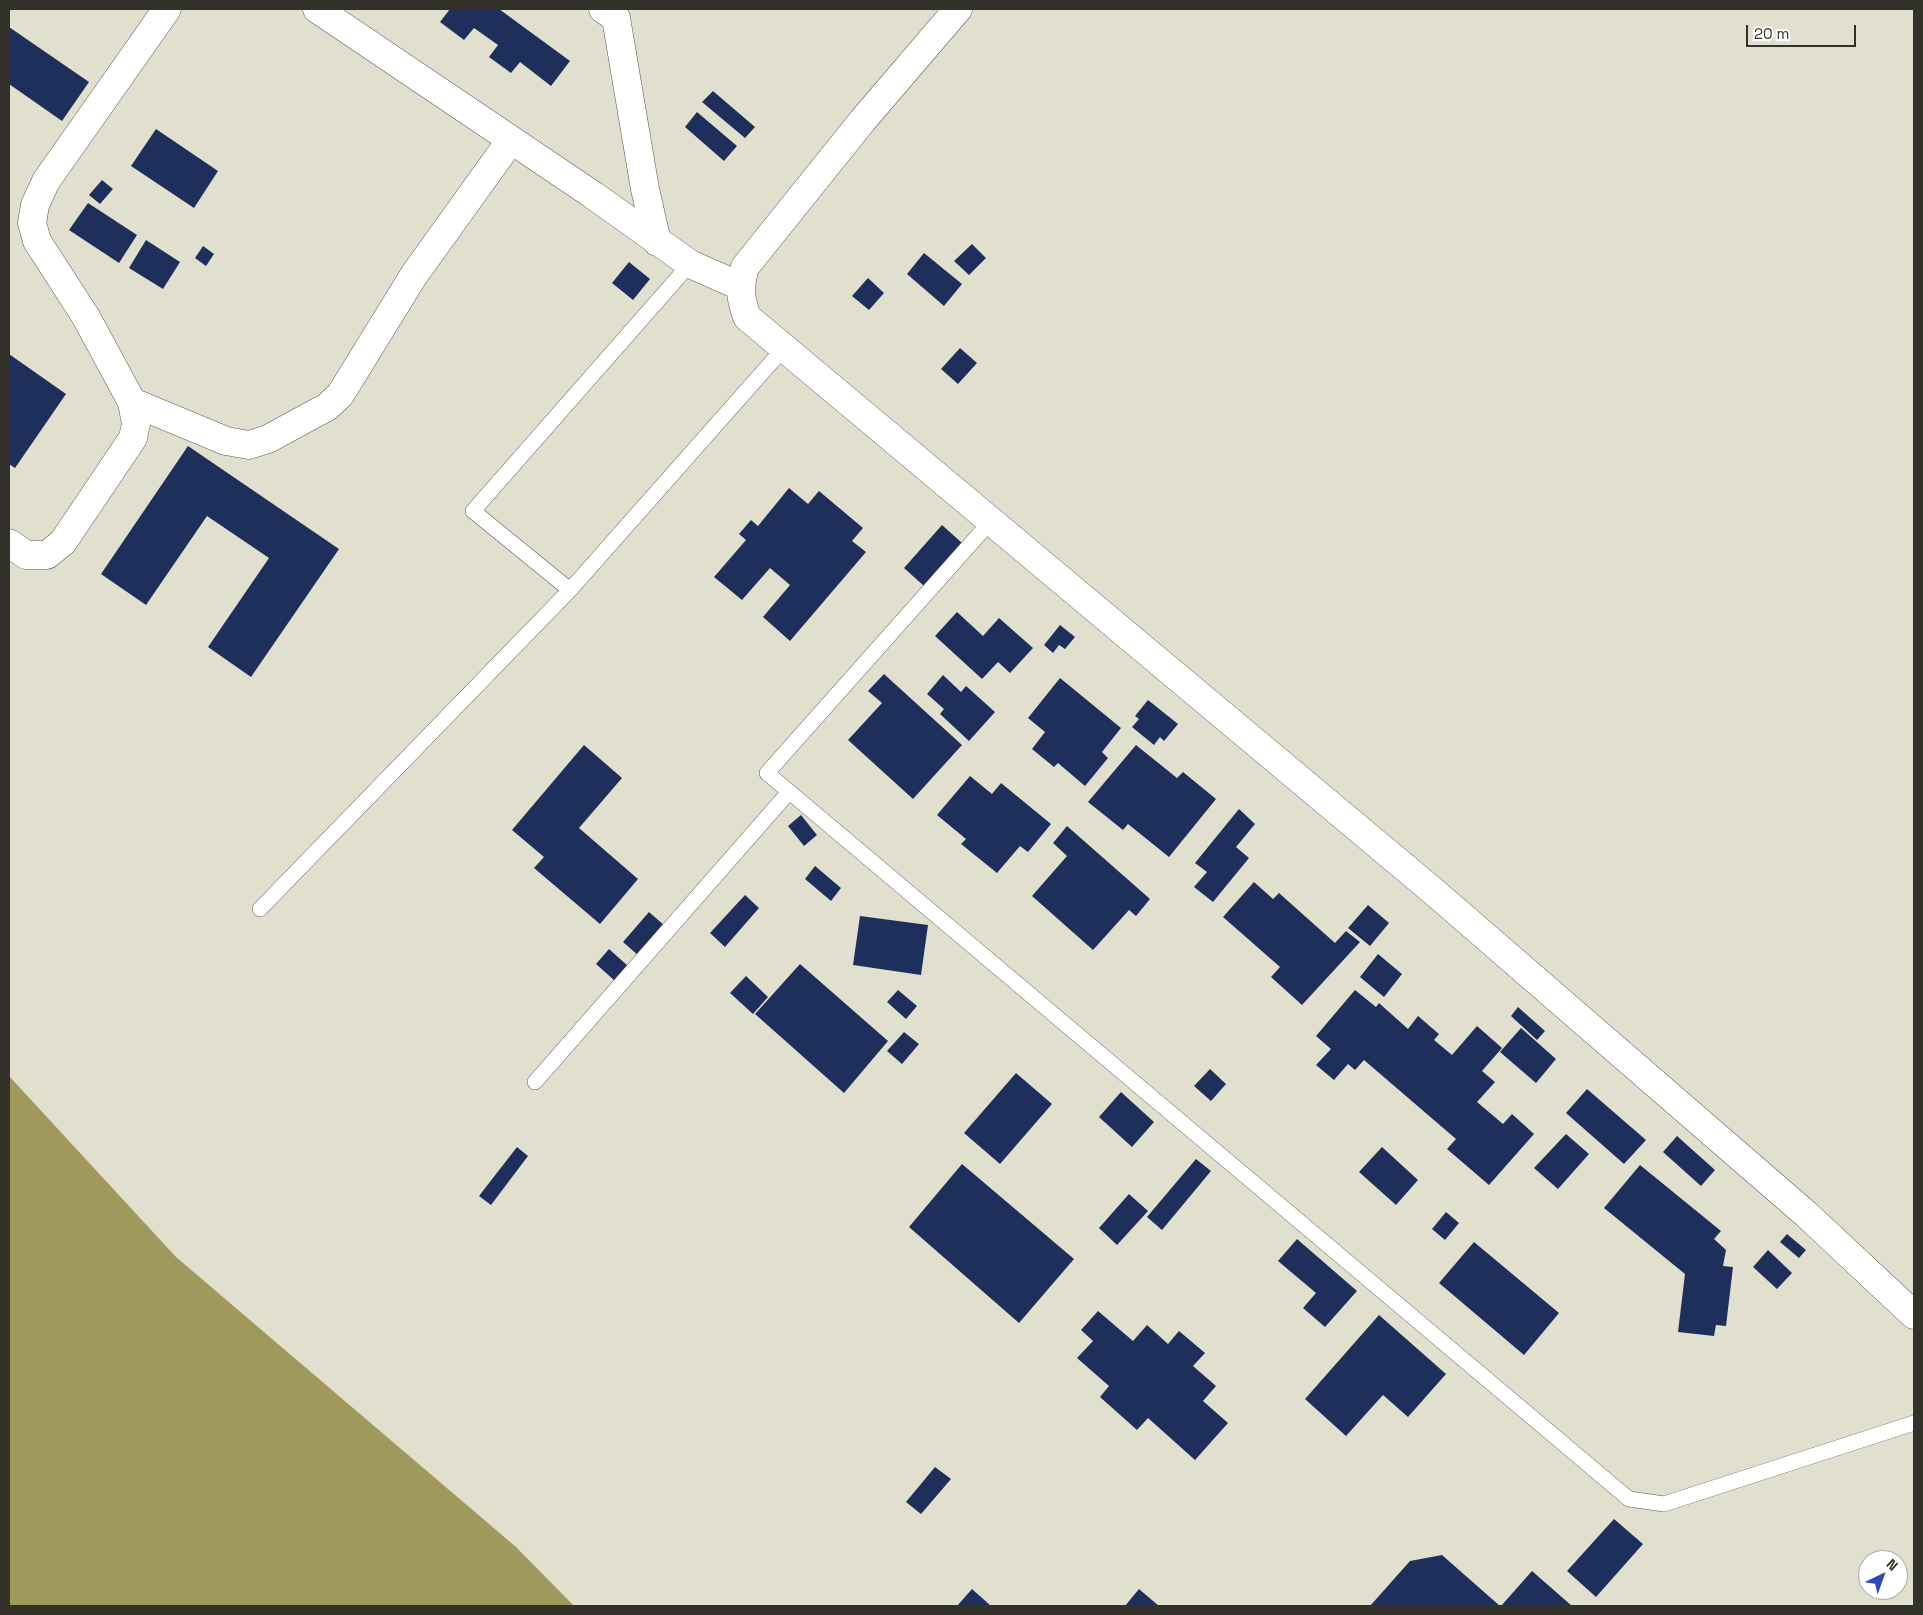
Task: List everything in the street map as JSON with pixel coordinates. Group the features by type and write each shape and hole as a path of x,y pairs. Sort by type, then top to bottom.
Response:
{"street":[{"path":"9,543 26,555 47,555 63,542 133,438 136,424 132,402 86,317 37,241 32,223 34,205 46,181 167,9"},
{"path":"317,9 593,195 690,264 740,286"},
{"path":"603,9 616,18 645,189 658,242"},
{"path":"958,9 863,120 745,267 740,286 741,301 747,317 1448,904 1806,1214 1914,1315"},
{"path":"132,402 226,441 248,445 268,439 327,407 340,395 414,275 510,140"}],"lane":[{"path":"570,590 473,511 690,264"},
{"path":"260,909 570,590 784,348"},
{"path":"991,521 767,774 1628,1499 1664,1504 1914,1424"},
{"path":"535,1082 788,792"}],"shaded area":[{"path":"9,1076 176,1257 516,1547 574,1606 9,1606"}],"building":[{"path":"450,9 499,9 570,61 551,86 520,62 511,73 489,57 498,45 474,28 464,40 440,22"},
{"path":"9,27 89,82 62,121 9,84"},
{"path":"713,91 755,127 745,138 702,102"},
{"path":"697,112 737,146 724,161 685,127"},
{"path":"156,129 218,171 194,208 131,166"},
{"path":"102,180 113,189 100,204 89,195"},
{"path":"88,203 137,235 119,263 69,230"},
{"path":"146,240 180,262 163,289 129,268"},
{"path":"972,244 986,258 969,275 954,261"},
{"path":"203,246 214,254 206,266 195,258"},
{"path":"924,253 962,284 944,306 907,274"},
{"path":"629,262 650,279 633,300 612,283"},
{"path":"868,278 884,293 869,310 852,296"},
{"path":"960,348 977,363 958,384 941,369"},
{"path":"9,354 66,394 15,468 9,464"},
{"path":"188,446 339,549 251,677 208,647 269,558 207,516 146,605 101,574"},
{"path":"789,488 808,504 819,491 863,528 852,541 866,552 790,641 763,617 790,585 770,568 742,600 714,577 746,540 739,534 751,520 758,526"},
{"path":"942,525 962,543 924,586 904,568"},
{"path":"957,612 983,636 999,618 1033,648 1010,673 998,662 982,679 935,636"},
{"path":"1060,625 1075,637 1065,649 1059,645 1053,653 1044,645"},
{"path":"884,674 962,745 913,799 848,740 882,703 868,691"},
{"path":"943,675 961,692 966,686 995,712 969,741 940,714 944,709 927,694"},
{"path":"1060,678 1121,728 1102,752 1108,758 1085,786 1058,763 1054,767 1032,749 1045,732 1028,718"},
{"path":"1148,700 1178,724 1164,741 1160,737 1154,745 1132,727 1139,719 1135,716"},
{"path":"584,745 622,778 579,828 638,879 600,924 534,868 544,857 512,830"},
{"path":"1136,745 1177,778 1183,772 1216,799 1169,857 1128,824 1123,830 1088,802"},
{"path":"970,776 992,794 1001,783 1051,824 1028,852 1020,846 997,873 961,844 966,839 937,815"},
{"path":"1239,809 1255,824 1236,847 1249,858 1213,902 1194,887 1207,872 1195,863"},
{"path":"801,815 817,835 804,846 788,826"},
{"path":"1067,826 1150,899 1136,916 1129,910 1093,950 1032,896 1067,856 1053,843"},
{"path":"815,866 841,888 831,901 805,879"},
{"path":"1254,882 1273,899 1279,893 1335,943 1346,931 1360,942 1302,1005 1271,977 1280,967 1223,917"},
{"path":"745,895 759,908 725,947 710,933"},
{"path":"1368,905 1389,923 1370,946 1348,928"},
{"path":"649,912 665,926 639,956 623,942"},
{"path":"860,916 928,925 921,975 853,965"},
{"path":"609,949 628,966 615,981 596,964"},
{"path":"1378,954 1402,974 1384,997 1360,977"},
{"path":"800,964 888,1041 844,1093 755,1014"},
{"path":"746,976 768,997 753,1014 730,993"},
{"path":"898,990 917,1006 906,1019 887,1002"},
{"path":"1355,990 1376,1007 1379,1003 1408,1029 1418,1016 1439,1034 1434,1040 1452,1055 1477,1026 1502,1048 1482,1071 1495,1082 1477,1102 1503,1124 1512,1114 1534,1134 1489,1185 1447,1149 1456,1139 1364,1060 1355,1070 1348,1064 1334,1080 1316,1065 1331,1049 1316,1036"},
{"path":"1518,1007 1545,1031 1537,1040 1511,1016"},
{"path":"1521,1028 1556,1059 1536,1083 1500,1052"},
{"path":"904,1032 919,1044 902,1064 887,1051"},
{"path":"1210,1069 1226,1084 1211,1101 1194,1086"},
{"path":"1016,1073 1052,1104 1000,1164 964,1133"},
{"path":"1587,1089 1646,1140 1624,1164 1566,1113"},
{"path":"1121,1092 1154,1122 1132,1147 1099,1117"},
{"path":"1566,1134 1589,1154 1558,1189 1534,1168"},
{"path":"1677,1136 1715,1170 1701,1186 1663,1152"},
{"path":"517,1147 528,1156 491,1205 479,1196"},
{"path":"1382,1147 1418,1180 1396,1205 1359,1172"},
{"path":"1196,1159 1211,1171 1162,1230 1147,1217"},
{"path":"962,1164 1074,1259 1019,1323 909,1227"},
{"path":"1640,1165 1721,1231 1714,1239 1726,1250 1723,1266 1733,1267 1726,1326 1716,1325 1714,1336 1678,1332 1685,1274 1604,1208"},
{"path":"1129,1194 1148,1211 1117,1245 1099,1228"},
{"path":"1446,1212 1459,1223 1445,1240 1432,1229"},
{"path":"1787,1234 1806,1250 1799,1258 1780,1242"},
{"path":"1297,1239 1357,1291 1325,1327 1303,1308 1316,1293 1278,1261"},
{"path":"1474,1242 1559,1313 1524,1355 1439,1283"},
{"path":"1768,1250 1792,1273 1777,1289 1753,1267"},
{"path":"1098,1311 1133,1341 1147,1325 1168,1344 1179,1331 1205,1353 1193,1366 1216,1386 1203,1401 1228,1423 1195,1460 1148,1418 1137,1430 1100,1397 1109,1386 1077,1358 1093,1341 1081,1330"},
{"path":"1379,1315 1446,1374 1408,1417 1383,1395 1346,1436 1305,1399"},
{"path":"935,1467 951,1479 921,1514 906,1502"},
{"path":"1614,1519 1643,1544 1596,1597 1567,1571"},
{"path":"1442,1555 1500,1606 1370,1606 1410,1561"},
{"path":"1532,1571 1572,1606 1501,1606"},
{"path":"972,1589 991,1606 957,1606"},
{"path":"1139,1589 1159,1606 1125,1606"}]}
